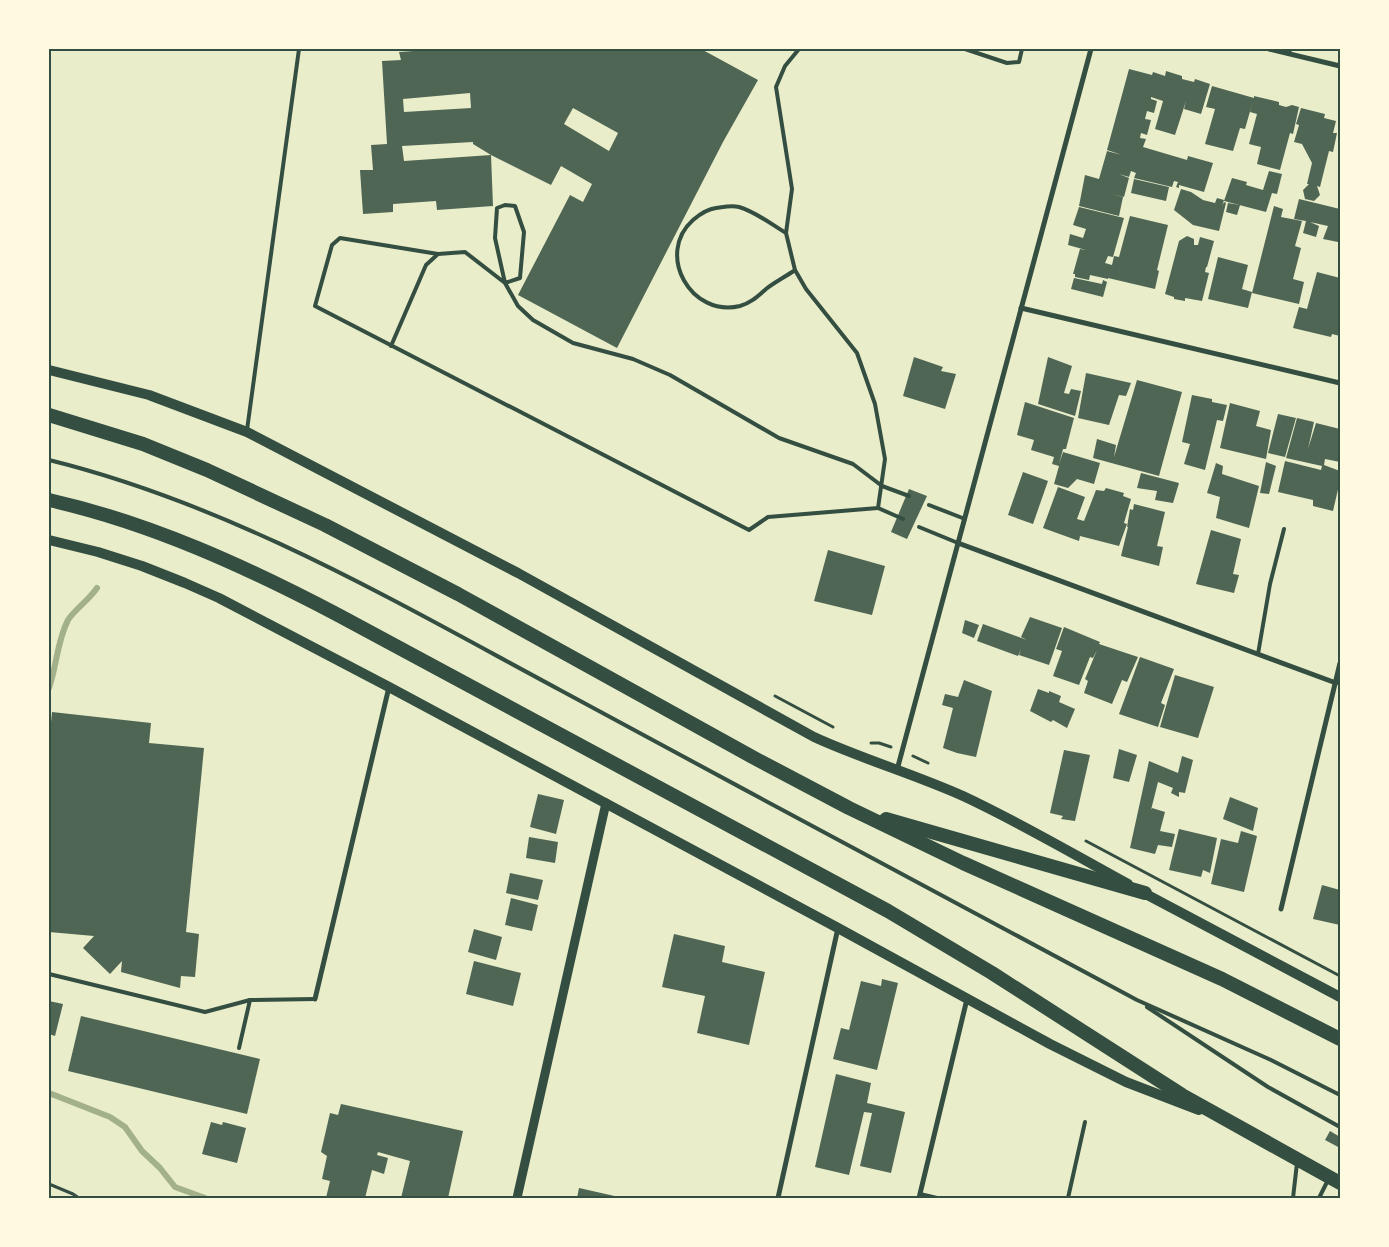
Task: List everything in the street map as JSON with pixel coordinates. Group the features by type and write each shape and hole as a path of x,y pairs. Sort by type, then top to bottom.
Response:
{"highway":[{"path":"49,415 143,444 207,470 326,525 458,594 849,808 963,863 1222,979 1340,1039"},
{"path":"49,500 165,535 228,560 286,587 895,915 985,969 1141,1069 1229,1122 1335,1180"},
{"path":"849,808 1145,893"}],"main road":[{"path":"49,370 149,395 247,432 518,573 814,737 986,808 1340,997"},
{"path":"49,540 98,552 185,582 390,687 1091,1066 1126,1082 1229,1122"}],"street":[{"path":"897,770 1091,49"},
{"path":"1269,49 1290,51 1340,66"},
{"path":"1022,308 1340,383"},
{"path":"958,544 1336,683"},
{"path":"1281,910 1340,663"},
{"path":"316,999 390,687"},
{"path":"517,1198 606,803"},
{"path":"778,1198 838,928"},
{"path":"919,1196 967,999"}],"lane":[{"path":"247,432 299,49"},
{"path":"798,49 785,66 776,87 792,189 786,233 794,270 806,289 857,353 875,404 885,459 878,508"},
{"path":"965,49 1007,63 1019,62 1022,49"},
{"path":"505,283 520,278 524,232 515,206 506,205 497,208 495,238 505,283 518,306 533,320 572,343 633,359 670,375 779,438 853,464 882,486 909,496"},
{"path":"786,233 738,207 728,206 710,209 701,213 682,233 677,250 677,259 684,282 696,296 708,303 726,307 741,306 757,298 766,289 794,270"},
{"path":"505,283 465,252 438,254 340,238 332,245 315,306 749,530 768,517 878,508 903,519"},
{"path":"391,346 426,265 438,254"},
{"path":"49,460 131,483 189,503 331,568 1137,1000 1271,1060 1340,1095"},
{"path":"929,505 965,519"},
{"path":"919,527 958,544"},
{"path":"1258,654 1270,584 1284,529"},
{"path":"49,974 205,1012 250,1000 316,999"},
{"path":"239,1048 250,1000"},
{"path":"1137,1000 1268,1087 1340,1127"},
{"path":"1068,1198 1085,1122"},
{"path":"1293,1198 1298,1160"},
{"path":"1319,1198 1335,1180"},
{"path":"919,1196 937,1198"}],"path":[{"path":"1255,930 1340,976"},
{"path":"49,1184 78,1198"}],"building":[{"path":"442,49 701,49 758,80 723,142 617,348 518,295 570,195 583,202 592,184 561,166 551,185 491,155 493,206 437,210 436,201 393,204 393,212 363,214 360,170 373,170 371,145 387,144 382,61 401,60 399,52","holes":["470,93 471,108 404,112 403,99","573,108 618,133 609,151 564,124","473,142 473,144 491,155 404,161 402,146"]},
{"path":"1129,69 1152,75 1153,72 1165,76 1166,71 1182,76 1182,79 1194,82 1195,79 1210,84 1201,114 1184,109 1186,101 1175,135 1155,129 1163,101 1151,97 1151,99 1157,101 1154,113 1147,111 1145,119 1151,120 1147,135 1141,133 1140,138 1146,139 1143,147 1187,160 1188,156 1213,163 1204,192 1179,185 1179,188 1176,187 1178,182 1174,181 1172,187 1134,178 1136,173 1131,171 1129,177 1119,174 1129,178 1124,197 1111,194 1123,197 1119,216 1079,206 1085,175 1099,179 1107,151 1122,155 1107,150"},
{"path":"1212,86 1254,98 1254,96 1279,102 1279,105 1286,107 1292,105 1299,107 1293,134 1290,133 1280,170 1257,164 1261,147 1249,144 1257,114 1250,112 1253,101 1245,129 1240,128 1233,151 1205,144 1215,109 1206,107"},
{"path":"1301,108 1325,114 1324,118 1336,121 1333,133 1337,133 1333,152 1329,151 1320,187 1317,186 1320,195 1314,201 1305,199 1303,190 1309,184 1307,184 1312,163 1302,144 1294,142 1299,125 1296,124"},
{"path":"1269,171 1282,174 1277,194 1272,193 1266,212 1224,201 1232,178 1247,182 1246,185 1263,190"},
{"path":"1134,179 1169,187 1166,201 1131,193"},
{"path":"1181,189 1191,192 1203,200 1215,203 1217,198 1224,200 1222,206 1224,202 1226,203 1219,231 1193,225 1174,210"},
{"path":"1299,199 1340,209 1340,247 1338,242 1323,239 1328,226 1310,222 1319,226 1316,237 1303,233 1306,221 1294,219"},
{"path":"1228,203 1240,205 1237,215 1226,212"},
{"path":"1274,206 1283,209 1281,217 1302,221 1295,246 1301,248 1293,279 1304,282 1299,304 1252,293"},
{"path":"1079,207 1124,218 1113,257 1108,256 1105,263 1112,265 1114,256 1119,257 1130,216 1168,225 1157,270 1159,271 1155,289 1090,275 1089,280 1075,277 1075,274 1073,274 1080,249 1086,250 1068,245 1070,234 1083,238 1086,229 1073,225"},
{"path":"1187,236 1194,239 1194,245 1198,245 1200,237 1214,241 1205,272 1209,273 1202,301 1185,298 1185,301 1174,299 1174,297 1165,294 1179,241"},
{"path":"1218,257 1248,265 1242,289 1252,292 1248,308 1208,299"},
{"path":"1317,272 1340,278 1340,336 1332,334 1331,337 1293,328 1299,307 1307,309"},
{"path":"1074,278 1102,284 1103,280 1107,282 1103,297 1071,289"},
{"path":"914,357 943,367 941,371 956,374 945,409 903,396"},
{"path":"1048,357 1072,366 1064,393 1069,394 1071,389 1081,391 1075,416 1038,404"},
{"path":"1086,373 1131,383 1126,396 1119,395 1109,425 1078,418"},
{"path":"1137,380 1182,392 1159,476 1093,458 1097,439 1116,445 1114,457"},
{"path":"1192,395 1212,399 1212,402 1227,405 1223,421 1217,420 1205,470 1184,464 1190,444 1182,442"},
{"path":"1025,402 1074,418 1066,449 1063,449 1059,464 1063,452 1100,463 1094,484 1077,479 1068,488 1054,484 1059,466 1052,464 1054,457 1031,450 1034,440 1017,435"},
{"path":"1230,403 1260,411 1256,426 1271,430 1266,459 1220,448"},
{"path":"1278,414 1296,418 1285,457 1268,453"},
{"path":"1297,418 1314,422 1308,449 1316,423 1340,429 1340,462 1325,459 1324,465 1340,471 1340,481 1333,511 1313,506 1313,500 1278,492 1285,461 1321,470 1322,466 1286,458"},
{"path":"1266,462 1276,466 1269,494 1260,493"},
{"path":"1216,463 1223,466 1222,474 1259,486 1249,528 1216,518 1220,497 1207,493"},
{"path":"1023,472 1048,481 1033,524 1008,515"},
{"path":"1141,473 1179,483 1173,503 1155,500 1157,491 1137,488"},
{"path":"1058,487 1085,497 1077,519 1084,521 1096,490 1104,491 1106,488 1124,493 1123,496 1131,499 1124,523 1127,524 1119,546 1080,536 1079,541 1043,528"},
{"path":"909,489 927,496 907,539 891,532"},
{"path":"1134,504 1165,512 1157,546 1163,547 1159,566 1121,556 1130,509 1133,510"},
{"path":"1211,530 1241,539 1233,574 1239,575 1234,593 1196,584"},
{"path":"828,550 885,566 872,615 814,601"},
{"path":"1030,617 1062,628 1049,665 1019,655 1021,649 1018,656 977,641 983,624 1027,640 1021,637"},
{"path":"965,620 979,625 974,638 962,633"},
{"path":"1064,627 1100,642 1099,644 1138,657 1127,682 1122,680 1112,704 1084,693 1088,681 1085,679 1097,650 1093,658 1090,657 1079,685 1053,676 1062,651 1056,649"},
{"path":"1140,657 1174,669 1161,703 1165,705 1158,727 1119,714"},
{"path":"1175,675 1214,687 1198,738 1160,727"},
{"path":"964,680 992,691 976,757 943,748 953,708 942,705 945,694 958,697"},
{"path":"1038,689 1061,696 1059,702 1075,709 1067,728 1030,711"},
{"path":"52,712 151,723 149,743 204,748 186,932 199,934 195,977 181,976 180,988 121,972 122,961 110,974 83,948 94,936 49,932 49,742"},
{"path":"1119,749 1137,755 1129,782 1113,778"},
{"path":"1064,750 1090,755 1075,821 1061,819 1063,816 1050,813"},
{"path":"1182,756 1193,760 1185,793 1179,792 1179,797 1171,793 1173,788 1158,782 1151,810 1152,808 1165,812 1160,831 1175,834 1172,847 1158,845 1155,854 1130,848 1149,761 1178,773"},
{"path":"538,794 564,800 556,834 530,827"},
{"path":"1230,797 1258,808 1253,831 1223,819"},
{"path":"1179,829 1217,838 1210,873 1203,870 1201,877 1169,870"},
{"path":"1241,831 1257,836 1244,892 1211,884 1221,839 1238,843"},
{"path":"529,837 558,842 555,863 526,858"},
{"path":"510,873 543,880 538,900 506,893"},
{"path":"1322,885 1340,890 1340,925 1313,919"},
{"path":"511,898 538,905 532,931 505,925"},
{"path":"474,929 502,937 496,960 468,952"},
{"path":"674,934 725,946 722,962 765,972 749,1045 697,1033 705,996 662,987"},
{"path":"474,961 521,973 513,1006 466,994"},
{"path":"882,979 898,983 877,1070 833,1059 841,1028 849,1030 861,981 881,986"},
{"path":"49,1001 63,1004 55,1036 49,1034"},
{"path":"81,1016 260,1059 247,1114 68,1071"},
{"path":"836,1074 871,1083 867,1103 905,1112 891,1173 860,1166 872,1113 864,1112 849,1175 815,1167"},
{"path":"341,1104 463,1131 448,1198 401,1198 410,1161 378,1152 377,1155 388,1158 384,1174 372,1170 365,1198 326,1198 330,1181 322,1179 327,1156 321,1152 330,1113 338,1115"},
{"path":"211,1122 222,1125 223,1122 246,1128 237,1163 202,1154"},
{"path":"1330,1131 1340,1137 1340,1148 1325,1140"},
{"path":"579,1188 619,1197 619,1198 577,1198"}],"waterway":[{"path":"49,688 64,628 74,612 97,588"},
{"path":"49,1093 110,1117 125,1127 142,1151 160,1168 175,1187 205,1198"}]}
